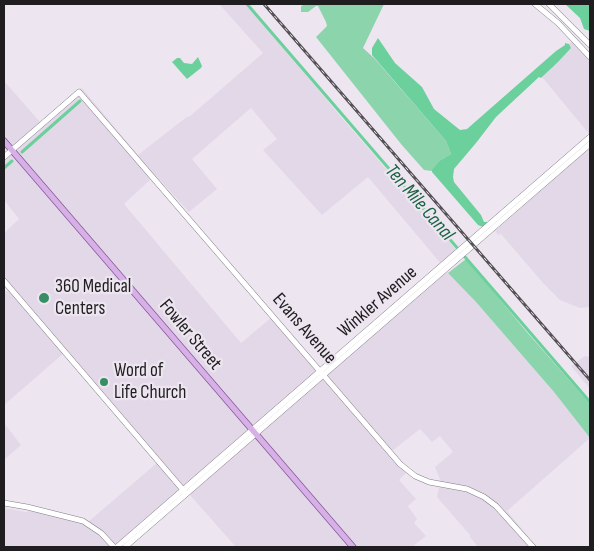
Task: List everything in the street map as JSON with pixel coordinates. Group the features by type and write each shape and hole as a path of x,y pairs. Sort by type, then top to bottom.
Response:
{"main road":[{"name":"Fowler Street","path":"4,142 354,547"}],"street":[{"path":"535,4 558,23 590,57"},
{"path":"548,4 590,45"},
{"name":"Evans Avenue","path":"11,150 79,92 408,471 429,482 467,489 484,497 496,506 532,547"},
{"name":"Winkler Avenue","path":"468,248 590,137"},
{"name":"Winkler Avenue","path":"124,547 322,373 456,258 505,220 590,144"},
{"path":"4,157 11,150"},
{"path":"541,187 543,181 556,167"},
{"path":"505,220 512,206"},
{"path":"4,281 184,489 183,496"},
{"name":"Winkler Avenue","path":"115,547 254,432"},
{"path":"4,505 83,521 101,533 115,547"}],"shaded area":[{"path":"219,4 247,4 457,251 442,265 368,177 322,215 263,150 277,139 251,108 192,159 217,189 189,212 154,176 79,90 82,88 138,155 189,117 263,53"},
{"path":"306,4 384,4 363,48 375,59 446,141 451,154 439,161 432,171 424,170 401,144 316,37 327,26 326,22 318,6 308,12 301,12 301,6"},
{"path":"565,4 590,4 590,31 584,29 580,18"},
{"path":"378,38 395,63 422,87 434,109 460,130 467,129 565,45 565,43 569,44 571,48 558,62 496,117 454,169 454,182 481,215 484,222 488,222 483,227 478,225 432,172 439,161 451,154 446,141 372,55 372,48"},
{"path":"573,40 590,59 590,135 542,77 571,48 569,44"},
{"path":"198,57 201,68 187,79 172,62 180,58 184,63 192,64"},
{"path":"4,81 41,123 11,148 4,139"},
{"path":"79,95 152,178 124,204 241,343 272,317 318,370 252,427 14,150"},
{"path":"590,147 590,307 580,308 560,300 501,234 498,235 495,231"},
{"path":"11,152 250,430 184,487 4,278 4,233 19,219 4,200 4,159"},
{"path":"466,259 590,404 590,438 554,392 476,302 448,273"},
{"path":"447,272 476,302 554,392 590,438 507,511 537,547 485,495 439,483 440,479 435,467 453,452 440,436 432,442 420,429 392,451 394,454 326,375"},
{"path":"9,289 64,353 4,405 4,293"},
{"path":"585,356 590,357 590,389 571,366"},
{"path":"324,377 407,472 399,480 416,499 408,506 417,519 414,523 426,536 412,547 356,547 258,434"},
{"path":"4,423 21,445 4,460"},
{"path":"255,436 351,547 236,547 189,494"},
{"path":"158,462 181,489 115,546 102,532 88,522"},
{"path":"439,487 474,493 495,507 530,547 478,547 437,497"},
{"path":"4,508 76,520 94,529 112,547 4,547"}],"waterway":[{"name":"Ten Mile Canal","path":"247,4 590,402"},
{"path":"22,152 80,101"},
{"path":"4,168 12,161"}],"railway":[{"path":"264,4 590,380"}],"place":[{"name":"360 Medical Centers","path":"44,298"},
{"name":"Word of Life Church","path":"104,382"}]}
